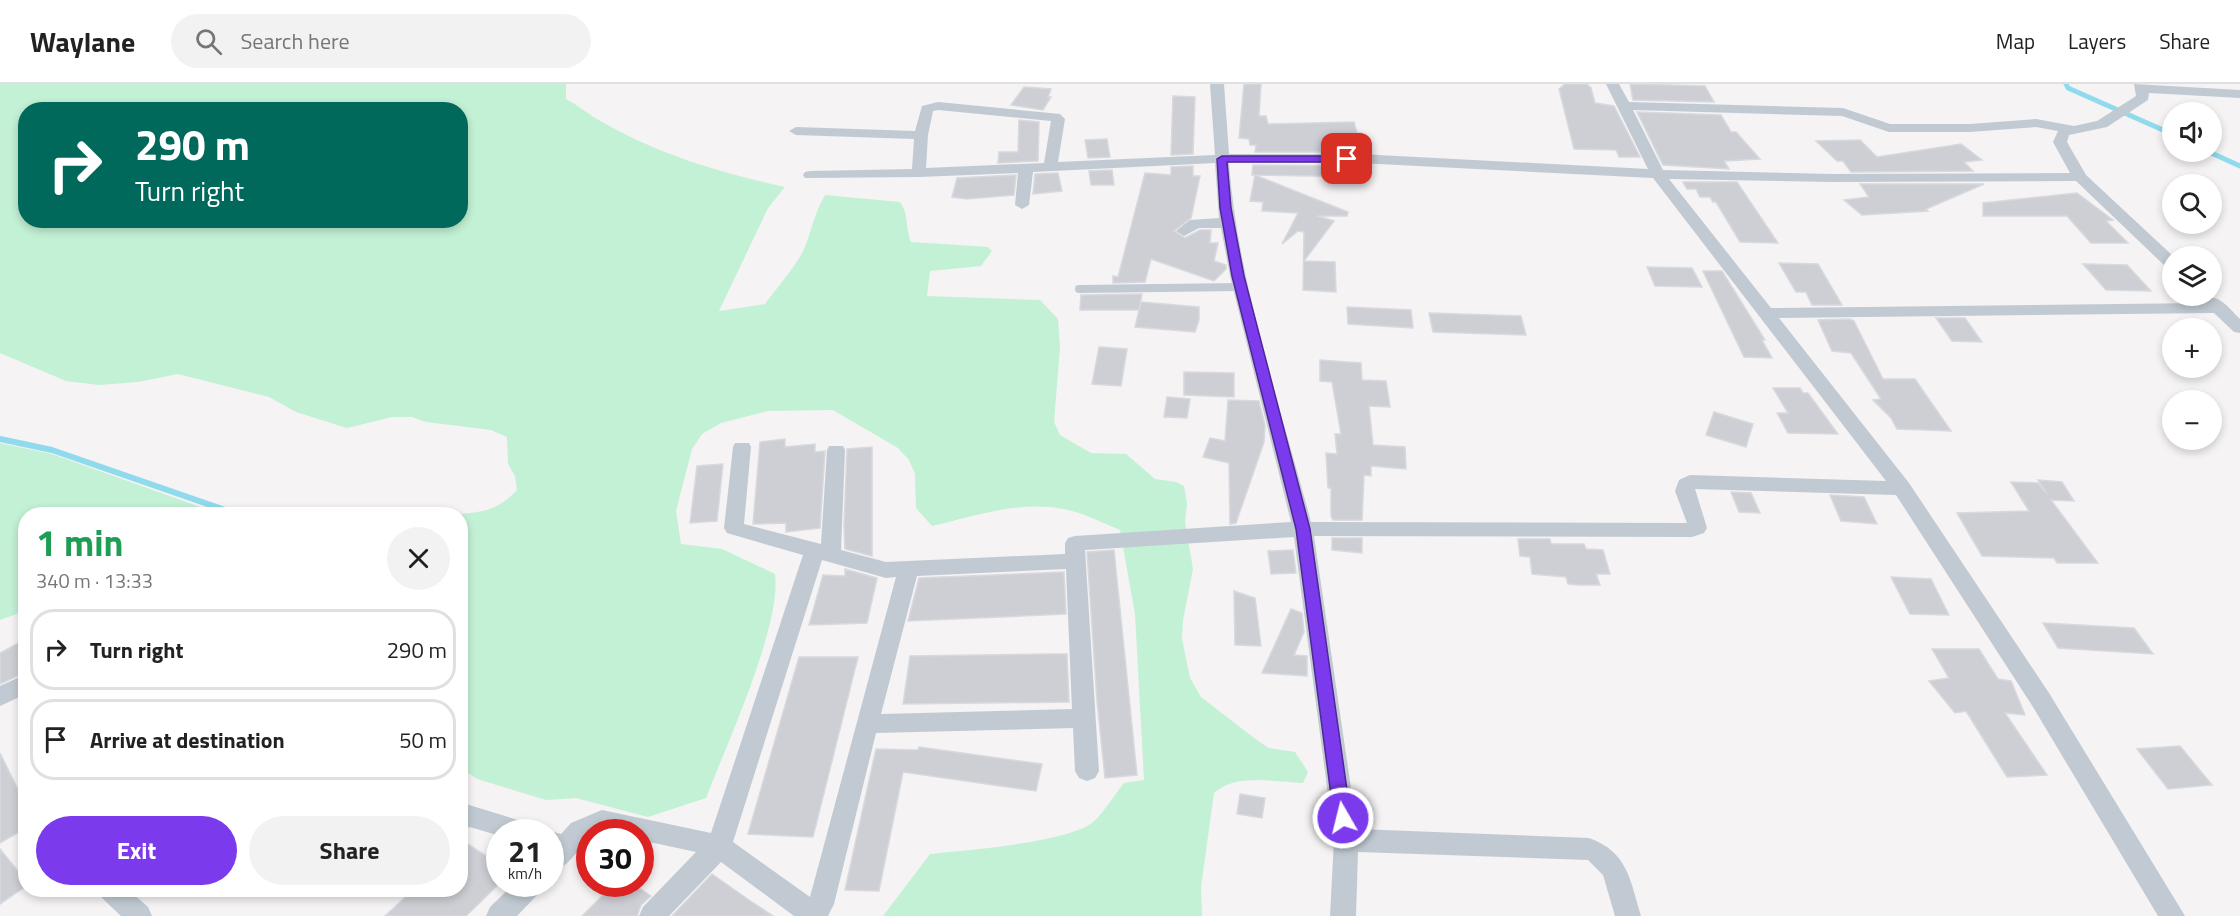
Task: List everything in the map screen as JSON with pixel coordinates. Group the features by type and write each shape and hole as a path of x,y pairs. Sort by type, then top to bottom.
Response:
{"street":[{"path":"1217,84 1228,223 1241,287 1303,529 1346,840 1343,916"},
{"path":"1613,84 1657,173 1902,488 2042,700 2172,916"},
{"path":"1624,106 1843,112 1889,128 1970,128 2036,123 2071,129 2093,128 2118,117 2143,97 2141,87 2240,94"},
{"path":"918,173 921,135 927,109 933,106 1055,117 1058,119 1050,168"},
{"path":"2071,129 2063,133 2060,142 2080,177 2162,255"},
{"path":"796,131 921,135"},
{"path":"810,175 1026,169 1222,159 1324,158 1657,173 1868,179 2080,177"},
{"path":"1022,205 1026,169"},
{"path":"1184,231 1196,223 1228,223"},
{"path":"1766,313 2219,308 2240,328"},
{"path":"742,447 734,528 886,570 1076,561"},
{"path":"652,916 719,846 823,553 836,450"},
{"path":"1087,771 1075,543 1303,529 1692,530 1696,528 1697,523 1684,487 1690,482 1902,488"},
{"path":"564,844 580,831 602,821 719,846 815,916 821,904 909,569"},
{"path":"0,697 18,687"},
{"path":"867,724 1084,718"},
{"path":"468,816 486,821"},
{"path":"1346,840 1596,851 1611,862 1628,916"},
{"path":"119,897 139,916"},
{"path":"499,916 518,897"}],"lane":[{"path":"1080,289 1241,287"}],"green space":[{"path":"0,84 566,84 566,99 597,119 641,142 688,161 785,187 768,208 719,311 765,304 792,269 805,247 825,195 900,202 905,211 911,242 988,247 992,251 981,266 930,271 927,296 1040,300 1058,319 1060,347 1054,422 1060,435 1091,453 1126,454 1155,479 1176,482 1184,486 1187,504 1185,522 1193,569 1183,620 1182,639 1190,678 1201,697 1269,748 1295,752 1308,772 1303,783 1245,781 1223,787 1214,793 1201,887 1202,916 883,916 930,854 1038,841 1079,830 1096,819 1124,783 1144,780 1135,614 1120,530 1075,512 1034,506 999,510 932,526 916,508 915,474 909,460 898,448 833,410 768,411 721,423 702,434 692,449 676,511 681,544 722,549 775,574 775,596 762,654 706,798 648,817 576,798 546,800 477,779 468,773 468,513 497,506 517,490 515,476 508,464 507,437 491,430 426,422 412,417 392,417 347,428 296,412 269,397 178,374 138,382 99,385 66,381 0,353"},
{"path":"0,443 52,454 200,507 18,507 18,614 0,620"}],"building":[{"path":"1244,84 1261,84 1259,116 1266,116 1268,124 1354,122 1357,133 1361,133 1364,152 1255,152 1256,145 1250,145 1249,139 1239,138"},
{"path":"1565,84 1587,84 1591,88 1595,103 1614,106 1640,157 1619,157 1616,150 1574,149 1559,89"},
{"path":"1630,84 1705,86 1714,102 1633,100"},
{"path":"1024,87 1051,89 1048,97 1051,97 1043,110 1011,105"},
{"path":"1173,96 1195,97 1193,154 1171,155"},
{"path":"1637,112 1721,115 1731,132 1736,132 1760,159 1724,161 1729,169 1663,165"},
{"path":"1019,120 1039,122 1038,161 998,163 999,152 1018,152"},
{"path":"1107,139 1110,157 1088,158 1085,140"},
{"path":"1860,140 1877,157 1961,144 1982,160 1964,162 1973,171 1851,172 1843,161 1837,161 1816,141"},
{"path":"1253,165 1366,166 1367,177 1252,175"},
{"path":"1193,166 1193,176 1200,176 1191,218 1174,231 1185,238 1200,230 1211,230 1210,243 1218,243 1214,261 1226,265 1226,269 1214,281 1151,259 1145,282 1113,283 1113,276 1118,277 1145,173 1171,175 1171,167"},
{"path":"1112,170 1114,185 1091,185 1089,171"},
{"path":"1058,173 1062,191 1033,194 1035,174"},
{"path":"1016,175 1014,195 967,199 952,197 957,178"},
{"path":"1255,175 1348,212 1347,216 1317,216 1334,221 1304,261 1335,262 1336,292 1303,290 1304,232 1298,231 1282,244 1298,213 1262,211 1263,202 1250,201"},
{"path":"1683,182 1737,182 1778,243 1740,242 1716,202 1713,202 1710,197 1700,197 1696,189 1687,189"},
{"path":"1860,184 1984,184 1926,209 1928,211 1862,215 1844,200 1869,197"},
{"path":"2077,193 2113,220 2106,221 2128,243 2091,243 2067,216 1983,216 1983,203"},
{"path":"1779,263 1818,264 1842,305 1812,305 1806,292 1796,292"},
{"path":"2083,264 2127,265 2151,291 2106,290"},
{"path":"1647,267 1692,268 1702,287 1655,286"},
{"path":"1703,271 1722,271 1765,340 1762,340 1772,358 1744,357"},
{"path":"1142,294 1139,310 1080,310 1081,295"},
{"path":"1141,302 1199,307 1199,320 1195,332 1135,327"},
{"path":"1347,307 1411,310 1413,328 1348,324"},
{"path":"1429,313 1521,316 1526,335 1433,332"},
{"path":"1936,318 1965,318 1982,342 1952,341"},
{"path":"1850,319 1854,321 1883,379 1915,379 1951,431 1897,429 1891,418 1873,400 1881,399 1851,353 1832,351 1818,320"},
{"path":"1099,347 1127,349 1121,386 1092,384"},
{"path":"1320,360 1361,363 1362,380 1386,381 1390,407 1369,406 1373,445 1405,447 1406,469 1371,466 1371,476 1364,475 1362,520 1333,520 1331,516 1331,488 1328,488 1326,453 1337,454 1335,434 1341,434 1332,382 1320,381"},
{"path":"1184,372 1234,373 1234,397 1184,395"},
{"path":"1773,388 1800,388 1803,393 1808,393 1838,434 1788,433 1777,413 1788,413"},
{"path":"1167,397 1190,399 1187,418 1164,417"},
{"path":"1228,400 1259,401 1265,425 1264,442 1236,523 1230,524 1229,463 1203,457 1210,438 1225,441"},
{"path":"1714,412 1753,424 1746,447 1706,435"},
{"path":"785,439 785,447 815,444 815,452 825,451 820,528 786,532 786,523 753,524 760,442"},
{"path":"872,447 872,556 845,549 844,526 847,449"},
{"path":"723,464 717,521 690,523 697,466"},
{"path":"2038,480 2062,482 2074,501 2051,500 2098,563 2057,563 2054,558 1982,556 1957,513 2029,511 2011,482 2038,483 2047,494"},
{"path":"1731,492 1751,493 1760,513 1739,512"},
{"path":"1830,495 1864,497 1877,524 1841,521"},
{"path":"1332,538 1362,538 1362,553 1332,550"},
{"path":"1518,539 1550,539 1551,544 1584,544 1586,549 1603,550 1610,574 1596,574 1600,585 1579,585 1568,584 1566,577 1532,574 1530,557 1520,556"},
{"path":"1114,550 1137,775 1105,778 1097,701 1087,552"},
{"path":"1293,550 1296,573 1271,574 1268,551"},
{"path":"845,569 877,578 867,623 809,625 823,575 845,576"},
{"path":"1064,572 1066,614 908,621 919,578"},
{"path":"1891,577 1931,579 1949,615 1910,614"},
{"path":"1234,591 1255,598 1261,646 1235,645"},
{"path":"1291,609 1302,613 1304,632 1294,655 1307,656 1307,676 1262,673"},
{"path":"2043,623 2134,628 2153,654 2058,648"},
{"path":"18,643 18,676 0,684 0,653"},
{"path":"1932,649 1979,649 1998,679 2011,681 2025,715 2005,713 2047,775 2007,777 1966,711 1955,713 1929,681 1949,678"},
{"path":"1067,654 1069,702 903,704 910,656"},
{"path":"799,657 858,657 813,837 748,834"},
{"path":"2180,746 2212,785 2168,789 2137,749"},
{"path":"919,747 1042,764 1036,791 903,772 879,891 845,890 876,749 918,750"},
{"path":"0,753 18,790 18,833 0,843"},
{"path":"1240,794 1265,798 1262,818 1237,814"},
{"path":"468,844 486,856 486,897 466,916 385,916 405,897 468,897"},
{"path":"0,849 18,871 18,892 0,904"},
{"path":"712,874 749,900 773,916 672,916"},
{"path":"601,897 650,897 641,905 637,916 582,916"}],"waterway":[{"path":"2066,84 2068,88 2162,130"},
{"path":"2222,158 2240,166"},
{"path":"0,439 52,450 217,507"}],"route":[{"path":"1343,818 1303,529 1238,276 1225,208 1222,159 1347,159"}]}
